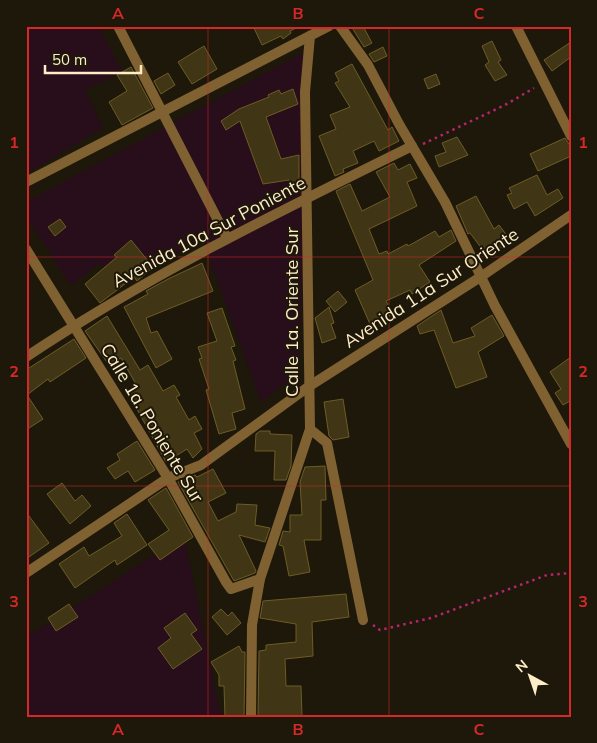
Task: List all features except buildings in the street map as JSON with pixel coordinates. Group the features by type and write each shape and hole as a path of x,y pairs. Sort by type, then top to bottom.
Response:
{"street":[{"path":"118,26 227,238"},
{"path":"26,182 329,26"},
{"path":"340,26 368,65 445,202 571,444"},
{"path":"516,26 571,136"},
{"name":"Calle 1a. Oriente Sur","path":"251,717 252,625 260,579 310,429 308,387 306,92 310,36"},
{"name":"Avenida 10a Sur Poniente","path":"26,357 73,326 195,254 307,197 413,148"},
{"name":"Avenida 11a Sur Oriente","path":"26,573 168,478 201,465 308,387 482,276 571,214"},
{"name":"Calle 1a. Poniente Sur","path":"26,250 168,478 231,589 260,579"},
{"path":"310,429 327,443 363,620"}],"path":[{"path":"413,148 504,105 544,82"},
{"path":"363,620 380,630 389,628 432,618 547,575 571,572"}],"shaded area":[{"path":"26,26 98,26 123,72 85,90 103,128 26,174"},
{"path":"310,49 299,372 261,402 202,238 126,283 98,264 71,286 26,215 26,202"},
{"path":"184,535 221,717 26,717 26,638"}]}
